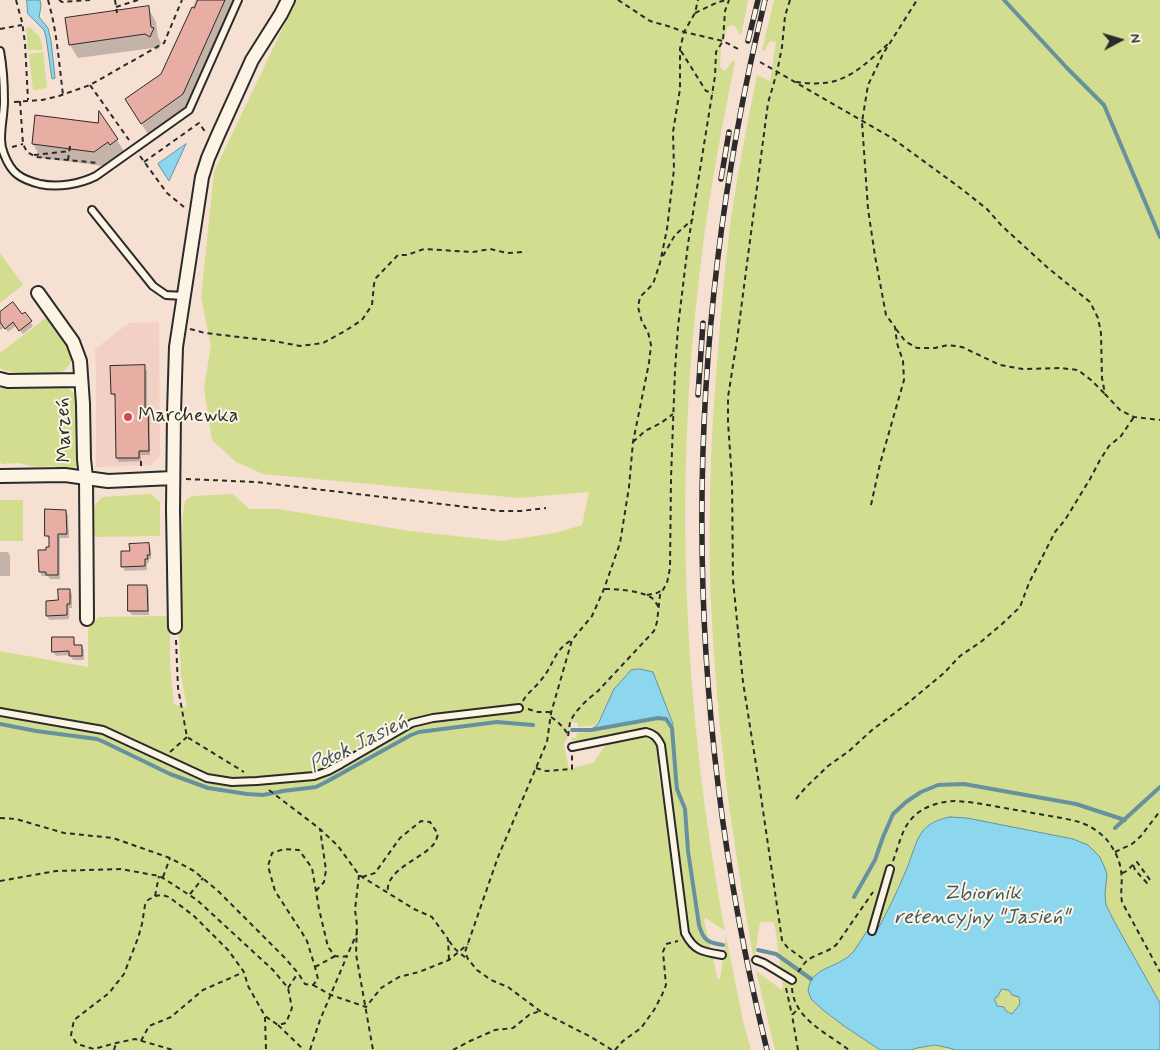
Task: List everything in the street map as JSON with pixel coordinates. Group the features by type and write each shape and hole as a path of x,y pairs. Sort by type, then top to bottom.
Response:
{"street":[{"path":"176,627 173,478 176,347 202,177 208,158 252,60 288,0"},
{"name":"Marzeń","path":"38,293 73,342 80,361 86,478 87,619"},
{"name":"Marzeń","path":"0,379 8,381 81,380"},
{"path":"0,476 65,475 108,481 173,478"}],"lane":[{"path":"0,51 3,67 2,93 4,102 0,140 8,164 18,175 31,181 46,185 72,184 96,176 189,110 238,0"},
{"path":"92,210 153,286 166,294 184,296"},
{"path":"0,712 102,730 207,778 232,782 314,776 328,771 406,726 421,720 519,708"},
{"path":"572,747 646,732 658,738 661,745 685,933 696,949 722,955"},
{"path":"872,932 890,869"},
{"path":"756,960 764,962 790,979"}],"path":[{"path":"16,0 25,42 28,100"},
{"path":"48,0 55,31 63,95"},
{"path":"59,0 62,2 90,0"},
{"path":"115,0 117,13"},
{"path":"116,7 138,0"},
{"path":"4,102 42,100 90,85 164,42 182,0"},
{"path":"618,0 650,21 684,32 723,41 738,49"},
{"path":"551,713 519,708 525,697 542,680 564,644 572,640 592,616 604,589 620,543 629,487 633,442 651,345 638,307 640,298 653,284 667,229 674,169 673,132 680,89 680,49 684,32 695,13 698,0"},
{"path":"550,717 558,721 568,736 570,722 575,714 654,631 660,595 667,584 670,568 670,478 678,327 688,244 713,93 716,52 723,41 728,0 718,2 695,13"},
{"path":"790,0 785,16 777,72 768,103 728,397 728,422 732,480 733,580 743,682 782,940 787,947 806,961"},
{"path":"917,0 883,54 868,85 862,122 868,209 886,315 905,341 917,348 935,348 948,345 962,347 1000,365 1023,369 1060,368 1078,370 1091,380 1120,410 1134,417 1160,420"},
{"path":"0,29 22,25"},
{"path":"794,82 825,83 838,80 858,70 892,40"},
{"path":"680,49 706,91 713,93"},
{"path":"760,62 892,138 986,209 1048,268 1090,302 1098,318 1101,333 1104,394"},
{"path":"90,85 167,193 185,208"},
{"path":"20,101 23,144 27,152 36,157 103,164"},
{"path":"144,162 199,123 210,138"},
{"path":"68,160 70,146"},
{"path":"31,155 70,151"},
{"path":"661,258 675,235 692,219"},
{"path":"180,322 192,330 205,333 300,346 323,343 362,320 372,305 376,278 398,255 407,255 424,249 473,252 490,249 507,253 523,252"},
{"path":"871,505 880,464 904,380 903,361 897,343 895,327"},
{"path":"633,442 645,431 673,414"},
{"path":"796,799 828,766 944,673 960,656 982,641 1020,606 1029,583 1055,532 1065,520 1109,446 1121,436 1134,417"},
{"path":"173,478 256,482 500,511 546,508"},
{"path":"604,589 645,595 656,602 659,608"},
{"path":"645,595 654,594 664,589"},
{"path":"176,627 178,688 187,737 234,765 320,829 338,846 360,876 432,917 458,952 468,959 477,970 491,980 508,987 540,1011 613,1050 641,1028 654,1010 666,985 663,952 666,944 688,939"},
{"path":"468,959 465,952 498,857 547,742 550,717 572,640"},
{"path":"163,758 187,737"},
{"path":"536,768 546,771 572,769 572,747"},
{"path":"890,869 905,827 913,817 928,806 943,802 954,801 994,806 1079,822 1102,834 1115,852 1122,873 1122,902 1160,972"},
{"path":"1115,852 1132,844 1141,836 1160,811"},
{"path":"0,818 16,819 64,833 113,838 170,858 194,871 218,891 298,972 305,984 313,985 331,995 366,1007"},
{"path":"360,876 375,873 400,838 421,821 430,822 438,834 434,844 394,873 387,886 388,892"},
{"path":"316,891 324,882 326,870 320,829"},
{"path":"313,985 318,980 306,942 275,891 268,866 272,853 284,849 299,850 312,868 328,947 335,956"},
{"path":"163,878 170,858"},
{"path":"1122,873 1128,871 1133,864 1137,862 1150,880 1147,883 1135,870 1133,864"},
{"path":"1,880 56,871 121,869 163,878 197,900 273,970 288,988 292,1008 286,1023 278,1025"},
{"path":"155,896 159,876"},
{"path":"360,876 355,910 356,954 373,1050"},
{"path":"190,895 202,878"},
{"path":"798,1050 785,986 806,961 833,948 837,944 875,889"},
{"path":"173,1050 135,1039 94,1049 77,1044 71,1035 74,1020 109,993 124,974 138,938 145,906 148,900 162,895 194,916 228,950 244,972 248,986 265,1016 278,1025 304,1050"},
{"path":"310,1050 320,1020 357,933"},
{"path":"448,939 449,960"},
{"path":"366,1007 381,988 399,977 419,972 449,960 468,944"},
{"path":"315,967 335,956 347,956"},
{"path":"141,1041 149,1026 171,1017 203,990 244,972"},
{"path":"288,988 298,972"},
{"path":"790,979 793,999 798,1009 814,1025 849,1050"},
{"path":"792,1015 798,1009"},
{"path":"453,1050 495,1030 513,1028 529,1016 540,1011"},
{"path":"265,1016 266,1050"},
{"path":"114,1050 116,1043"}],"shaded area":[{"name":"Marchewka","path":"159,322 160,456 151,465 96,467 95,349 129,323"}],"green space":[{"path":"296,0 748,0 741,36 734,25 728,26 721,46 720,67 725,71 733,60 735,62 715,166 703,244 692,353 687,435 685,518 692,684 700,767 725,931 706,918 704,921 711,949 697,943 687,932 662,742 658,736 653,730 643,729 592,741 576,742 570,738 576,738 577,733 599,728 658,718 666,719 672,727 673,724 653,672 614,689 596,725 578,727 578,723 570,722 568,736 564,744 569,769 593,763 606,745 615,740 646,735 656,741 660,765 657,765 681,930 692,948 697,952 713,957 717,978 720,980 726,936 743,1021 751,1050 0,1050 0,651 88,667 88,628 99,617 168,616 174,704 187,708 181,675 179,633 183,513 185,501 192,496 233,494 249,509 279,509 409,531 502,541 555,533 582,525 589,492 519,498 263,474 236,462 212,440 204,388 211,345 201,298 214,172"},
{"path":"774,0 1160,0 1160,1050 775,1050 756,971 782,990 775,927 773,922 760,922 754,962 736,856 725,771 715,673 710,590 711,453 723,288 739,169 757,75 770,81 776,42 770,41 764,51 762,50"},
{"path":"30,27 40,37 43,50 28,50 26,28"},
{"path":"43,52 47,88 33,90 29,54"},
{"path":"0,253 23,285 0,303"},
{"path":"47,317 71,348 72,357 67,368 52,374 33,374 13,372 0,368 0,353"},
{"path":"0,388 68,388 78,397 78,467 65,470 53,466 35,467 19,463 2,464 0,462"},
{"path":"151,494 160,502 160,536 94,537 94,506 102,497"},
{"path":"0,500 23,500 23,541 0,541"}],"water":[{"path":"27,0 40,0 39,17 48,28 55,78 52,79 44,30 28,14"},
{"path":"186,144 169,181 158,164"},
{"path":"640,669 653,672 673,724 672,728 666,719 658,718 591,730 598,724 614,689 631,670"},
{"name":"Zbiornik retencyjny \"Jasień\"","path":"950,817 967,818 1073,839 1088,845 1100,857 1107,874 1106,905 1160,1003 1160,1050 955,1050 935,1045 911,1050 880,1050 844,1026 811,999 808,990 811,979 821,971 848,957 867,931 876,932 907,868 915,845 925,829 938,820","holes":["1002,989 1009,990 1012,995 1019,997 1020,1004 1012,1014 1006,1011 1004,1007 997,1006 994,1000"]}],"building":[{"path":"198,0 225,0 183,94 141,124 125,99 161,74 192,7 194,8"},
{"path":"149,6 151,27 154,28 150,37 145,34 69,45 65,18"},
{"path":"99,111 118,139 110,145 108,142 94,152 32,144 35,115 98,123"},
{"path":"13,302 22,314 25,312 32,321 19,331 13,322 5,329 0,322 0,312"},
{"path":"145,365 145,408 148,407 149,451 139,451 139,458 116,458 115,394 111,394 110,366"},
{"path":"45,509 66,510 67,534 58,534 58,575 46,575 46,572 39,572 38,550 46,550 46,547 49,547 49,536 45,536"},
{"path":"149,543 150,555 147,555 148,559 145,559 145,566 121,567 121,551 130,551 129,544"},
{"path":"128,585 147,585 148,611 128,611"},
{"path":"58,589 70,589 70,604 67,604 67,615 46,616 46,601 58,600"},
{"path":"52,637 74,637 74,645 82,645 82,656 69,656 69,651 52,652"}],"waterway":[{"path":"1004,0 1104,105 1160,237"},
{"name":"Potok Jasień","path":"572,730 591,730 658,718 666,719 672,728 677,789 685,809 688,851 699,925 702,934 707,940 723,945"},
{"name":"Potok Jasień","path":"0,724 97,739 170,774 208,788 263,795 316,787 419,732 497,722 533,725"},
{"path":"854,897 875,860 893,814 921,792 938,785 964,784 1076,804 1125,820"},
{"name":"Potok Jasień","path":"1115,828 1160,787"},
{"name":"Potok Jasień","path":"758,950 776,954 811,979"}],"railway":[{"path":"748,41 758,0"},
{"path":"765,0 737,131 717,262 706,393 702,525 706,657 718,788 739,919 767,1050"},
{"path":"721,179 729,132"},
{"path":"698,395 703,323"}],"place":[{"name":"Marchewka","path":"128,417"}]}
